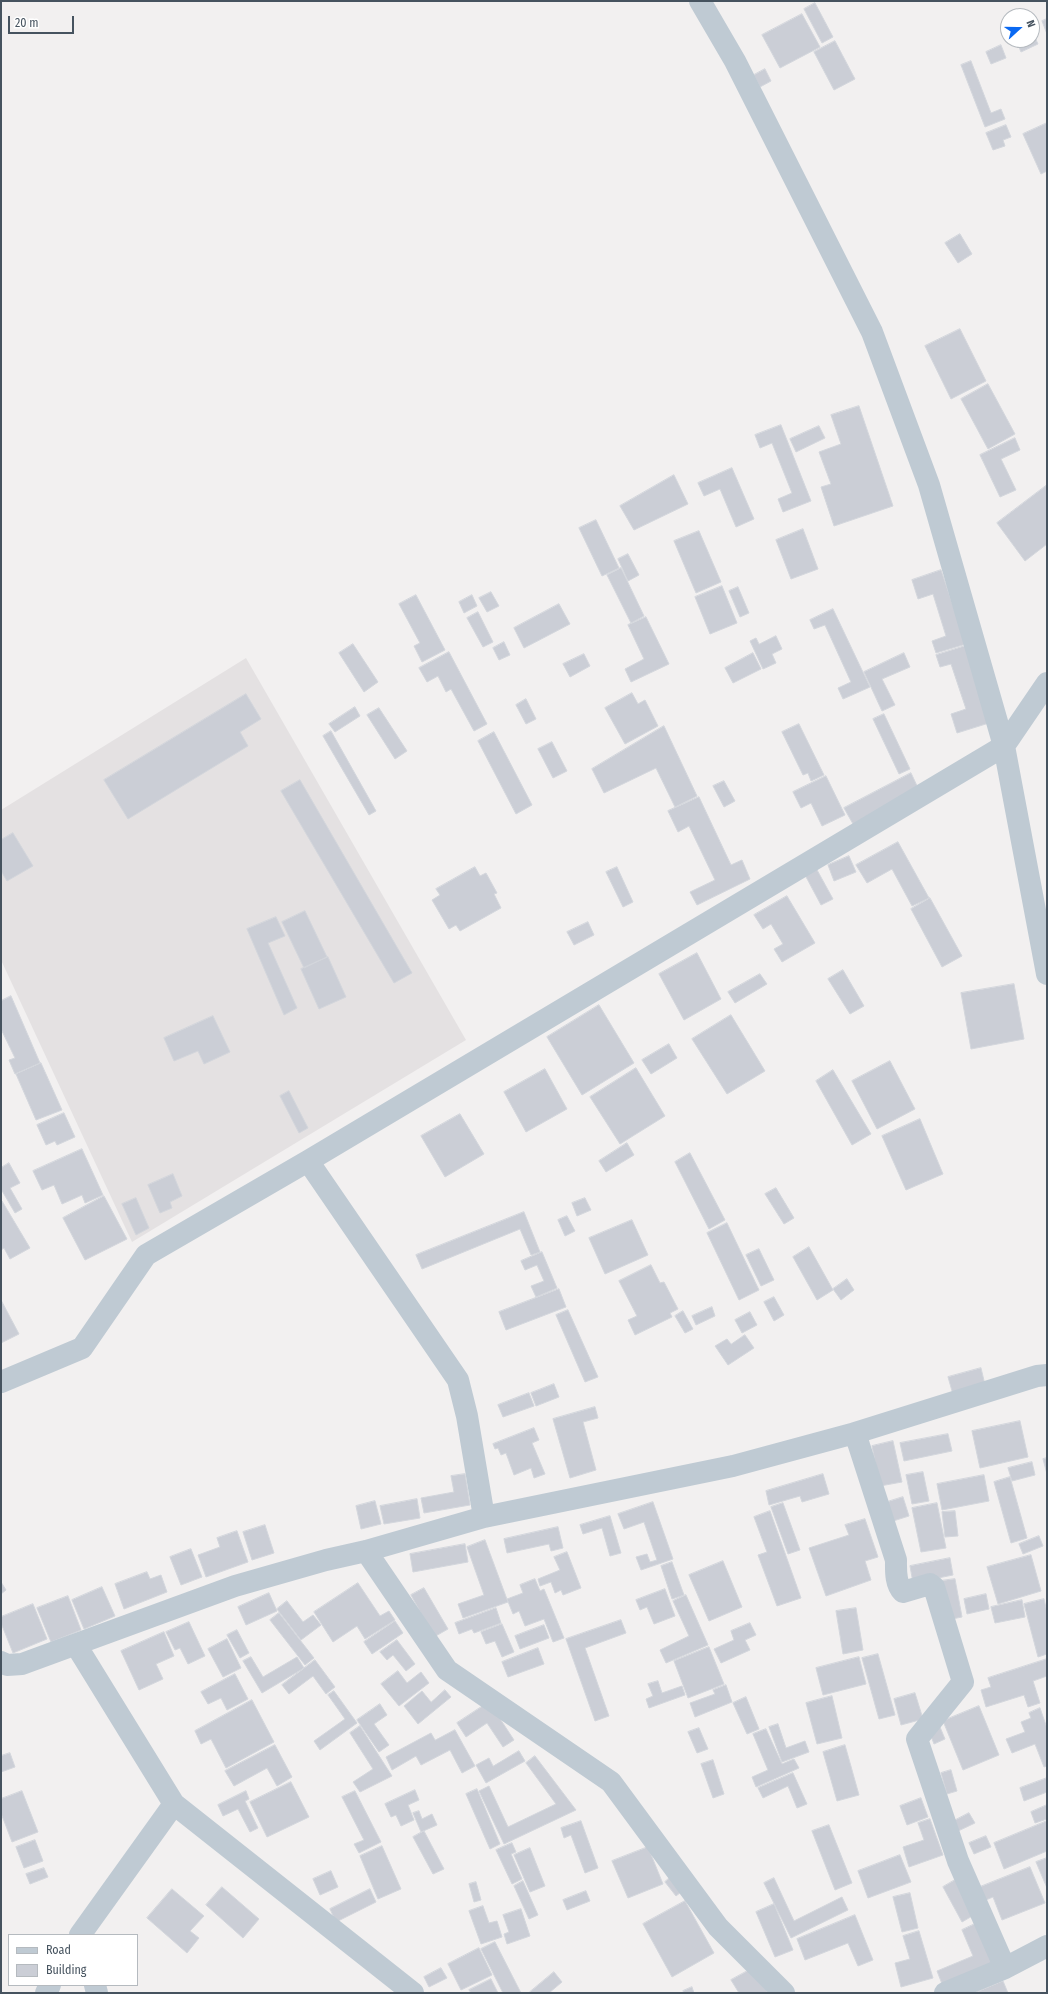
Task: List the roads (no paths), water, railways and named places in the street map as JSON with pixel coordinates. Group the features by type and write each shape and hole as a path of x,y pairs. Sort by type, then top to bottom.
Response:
{"street":[{"path":"700,1 735,60 872,332 928,486 1004,746 1047,974"},
{"path":"1,1382 82,1348 146,1255 308,1161 1004,746 1047,683"},
{"path":"308,1161 458,1380 467,1416 484,1517"},
{"path":"1,1662 6,1665 22,1664 235,1586 326,1560 366,1551 484,1517 733,1466 855,1433 1037,1376 1047,1375"},
{"path":"855,1433 896,1560 897,1578 900,1589 903,1592 930,1584 934,1586 963,1682 916,1739 958,1861 1005,1968"},
{"path":"366,1551 447,1670 611,1782 718,1927 784,1993"},
{"path":"76,1645 174,1804 413,1993"},
{"path":"81,1934 174,1804"},
{"path":"945,1993 1005,1968 1047,1946"}]}
